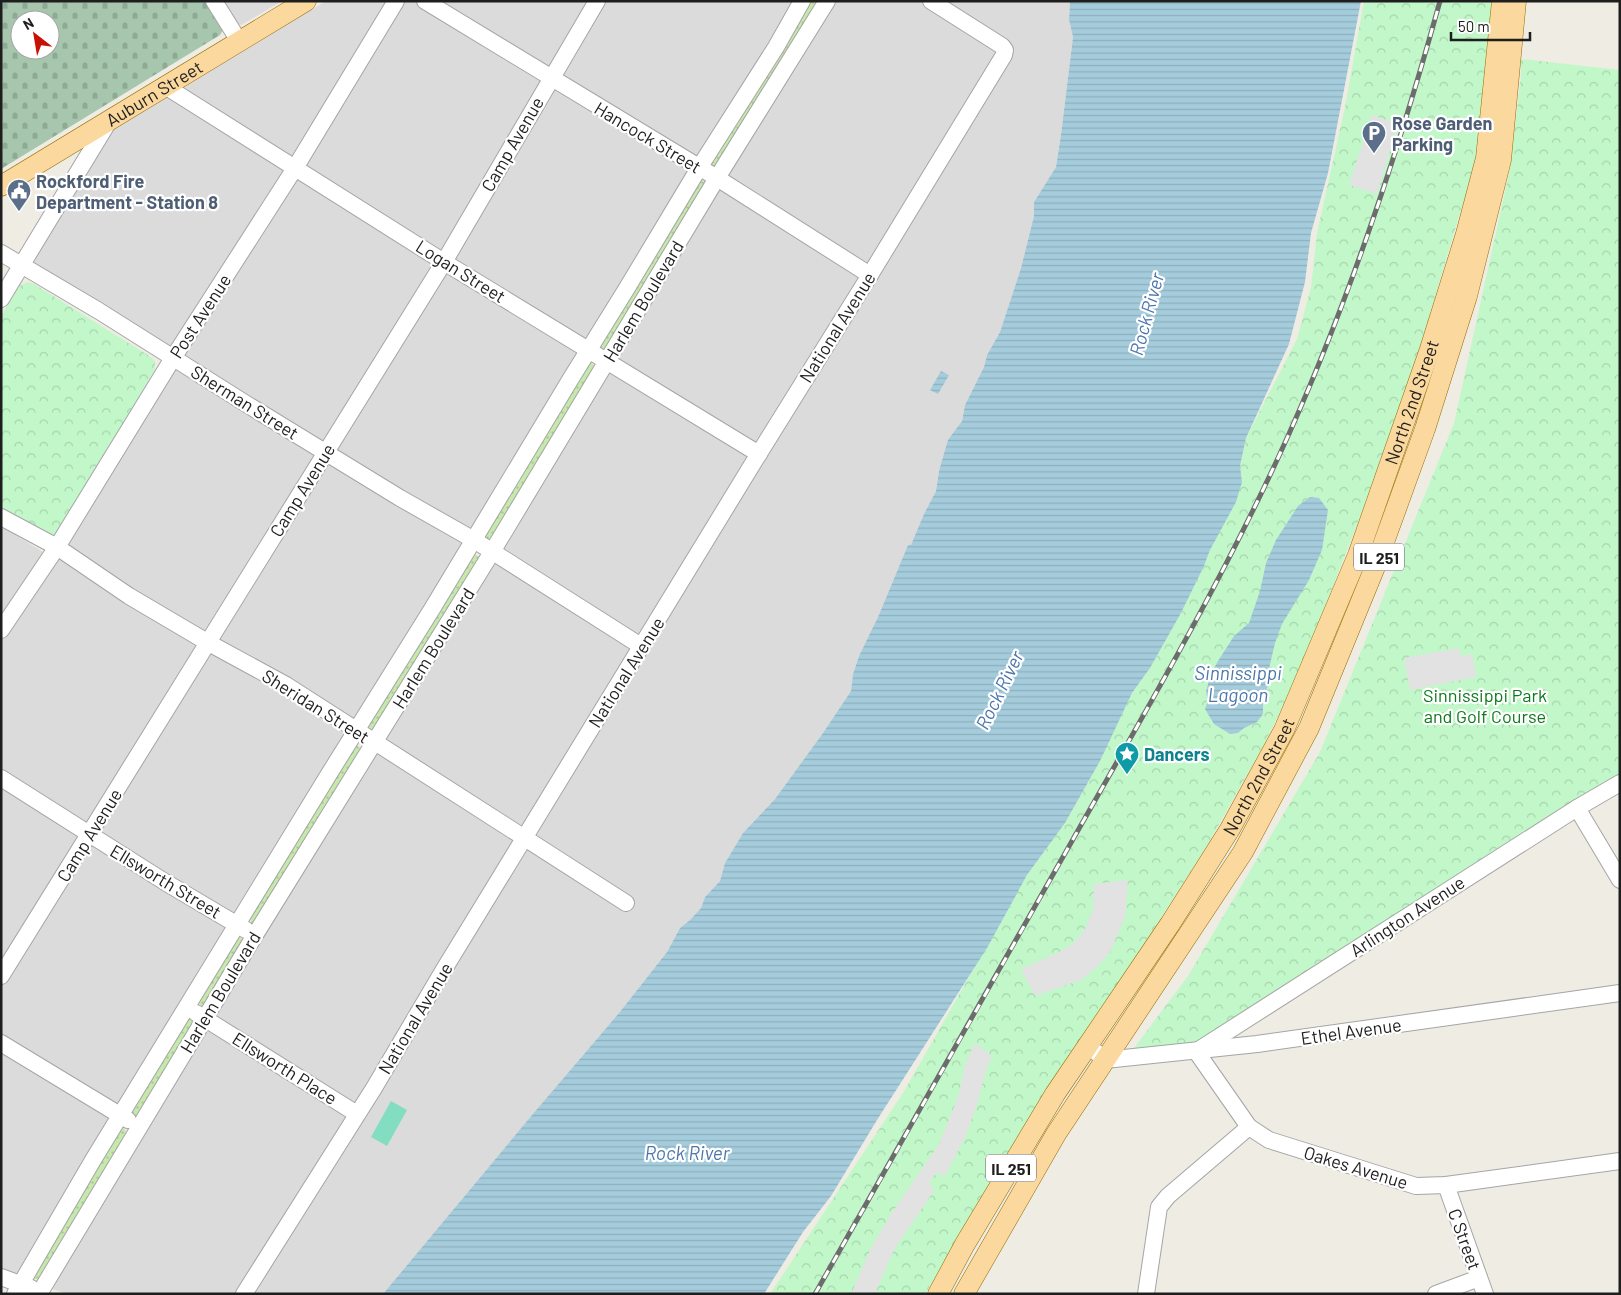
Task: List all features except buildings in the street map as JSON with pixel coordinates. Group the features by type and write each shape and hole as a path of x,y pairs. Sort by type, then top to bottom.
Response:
{"main road":[{"name":"Auburn Street","path":"1,186 306,1"},
{"name":"North 2nd Street","path":"938,1294 965,1244 1055,1094 1170,924 1230,829 1284,730 1358,555 1430,349 1469,225 1486,158 1502,1"},
{"name":"North 2nd Street","path":"964,1294 1056,1134 1243,852 1309,728 1376,567 1425,429 1467,296 1502,160 1516,1"}],"street":[{"path":"214,1 239,41"},
{"name":"Post Avenue","path":"1,630 57,547 173,358 295,168 396,1"},
{"name":"Hancock Street","path":"425,1 716,178 870,275"},
{"name":"Camp Avenue","path":"1,976 444,262 597,1"},
{"name":"Harlem Boulevard","path":"18,1289 63,1210 186,1007 432,609 588,349 776,47 802,1"},
{"name":"Harlem Boulevard","path":"41,1293 139,1126 255,935 492,552 716,178 826,1"},
{"name":"National Avenue","path":"244,1294 357,1114 758,454 999,63 1005,50 1002,46 931,1"},
{"name":"Logan Street","path":"165,86 444,262 758,454"},
{"path":"1,299 109,120"},
{"name":"Sherman Street","path":"1,253 99,311 400,498 474,540 641,646"},
{"name":"Sheridan Street","path":"1,517 57,547 129,596 286,685 626,903"},
{"name":"Ellsworth Street","path":"1,778 165,882 255,935"},
{"name":"Arlington Avenue","path":"1196,1051 1620,782"},
{"path":"1577,808 1620,880"},
{"name":"Ethel Avenue","path":"1105,1060 1196,1051 1620,993"},
{"name":"Ellsworth Place","path":"186,1007 357,1114"},
{"path":"1,1043 139,1126"},
{"path":"1088,1044 1105,1060"},
{"name":"Oakes Avenue","path":"1196,1051 1250,1127 1269,1140 1416,1186 1446,1185 1618,1166"},
{"path":"1146,1294 1159,1207 1168,1196 1250,1127"},
{"name":"C Street","path":"1446,1185 1485,1294"},
{"path":"1,1277 18,1289 41,1293"},
{"path":"1436,1294 1479,1278"}],"shaded area":[{"path":"221,1 282,1 241,25 237,23"},
{"path":"326,1 794,1 21,1271 16,1275 1,1273 1,526 56,560 182,353 37,268 34,260 102,136"},
{"path":"833,1 1070,1 1069,20 1073,37 1056,167 1034,202 1034,216 1021,268 1000,332 987,355 984,367 965,405 962,420 939,471 936,491 911,546 908,545 878,617 859,656 853,674 851,691 775,799 743,833 725,863 720,881 705,897 701,908 680,928 667,952 619,1013 383,1294 67,1294 50,1288 50,1284"},
{"name":"Rose Garden Parking","path":"1372,115 1398,124 1377,194 1349,185"},
{"path":"1459,648 1461,656 1472,654 1476,677 1410,690 1404,658"},
{"path":"1128,880 1125,917 1110,952 1097,967 1081,980 1035,996 1021,969 1059,952 1071,945 1079,937 1086,927 1093,909 1094,884"},
{"path":"975,1043 992,1056 965,1137 945,1176 936,1173 931,1180 929,1184 935,1189 892,1254 875,1294 851,1294 871,1248 891,1214 939,1144 958,1097 966,1062"}],"green space":[{"path":"1,1 206,1 223,30 220,35 1,169"},
{"path":"809,1 818,1 715,168 712,167 711,164"},
{"path":"1364,1 1494,1 1484,125 1467,190 1416,360 1360,517 1296,681 1261,750 1208,844 1034,1112 925,1294 770,1294 903,1093 1027,875 1065,823 1100,761 1123,706 1150,668 1181,613 1204,566 1242,482 1240,466 1246,438 1297,339 1311,287 1317,233 1345,107"},
{"name":"Sinnissippi Park and Golf Course","path":"1521,59 1620,70 1620,783 1196,1051 1131,1052 1188,976 1320,752 1454,423 1510,169 1521,75"},
{"path":"702,180 706,184 605,348 602,349 600,346 699,182"},
{"path":"28,282 155,361 155,369 58,534 53,538 1,509 1,316 19,286"},
{"path":"590,362 595,366 595,369 490,538 488,541 485,540 484,534"},
{"path":"474,554 479,557 478,560 371,733 367,729 368,726"},
{"path":"356,745 361,748 254,924 251,923 250,916"},
{"path":"240,937 244,942 205,1005 200,1005 199,1002"},
{"path":"189,1019 193,1023 139,1114 133,1114 132,1111"},
{"path":"391,1101 407,1110 387,1146 371,1137"},
{"path":"125,1129 126,1133 39,1277 34,1279 32,1277 119,1130"}],"water":[{"name":"Rock River","path":"1070,1 1361,1 1328,173 1311,233 1305,282 1289,344 1246,438 1240,466 1242,482 1236,502 1210,550 1181,613 1150,668 1132,693 1100,761 1065,823 1027,875 987,948 877,1120 831,1196 803,1232 764,1294 383,1294 619,1013 667,952 680,928 701,908 705,897 720,881 725,863 743,833 775,799 851,691 853,674 859,656 878,617 908,545 911,545 936,491 939,471 948,440 962,421 965,405 984,367 987,355 1000,332 1021,268 1034,216 1034,202 1056,167 1073,37 1069,20"},
{"path":"941,371 949,375 938,394 930,390"},
{"name":"Sinnissippi Lagoon","path":"1310,497 1319,498 1328,510 1322,550 1309,580 1282,624 1275,643 1268,673 1269,684 1263,697 1263,714 1257,722 1238,733 1230,734 1214,724 1205,709 1208,701 1206,692 1210,676 1234,636 1249,623 1260,591 1266,563 1276,540 1298,506"}],"railway":[{"path":"815,1294 1153,699 1255,507 1303,403 1348,290 1388,175 1440,1"}],"place":[{"name":"Rose Garden Parking","path":"1374,154"},
{"name":"Rockford Fire Department - Station 8","path":"19,212"},
{"name":"Dancers","path":"1127,775"}]}
